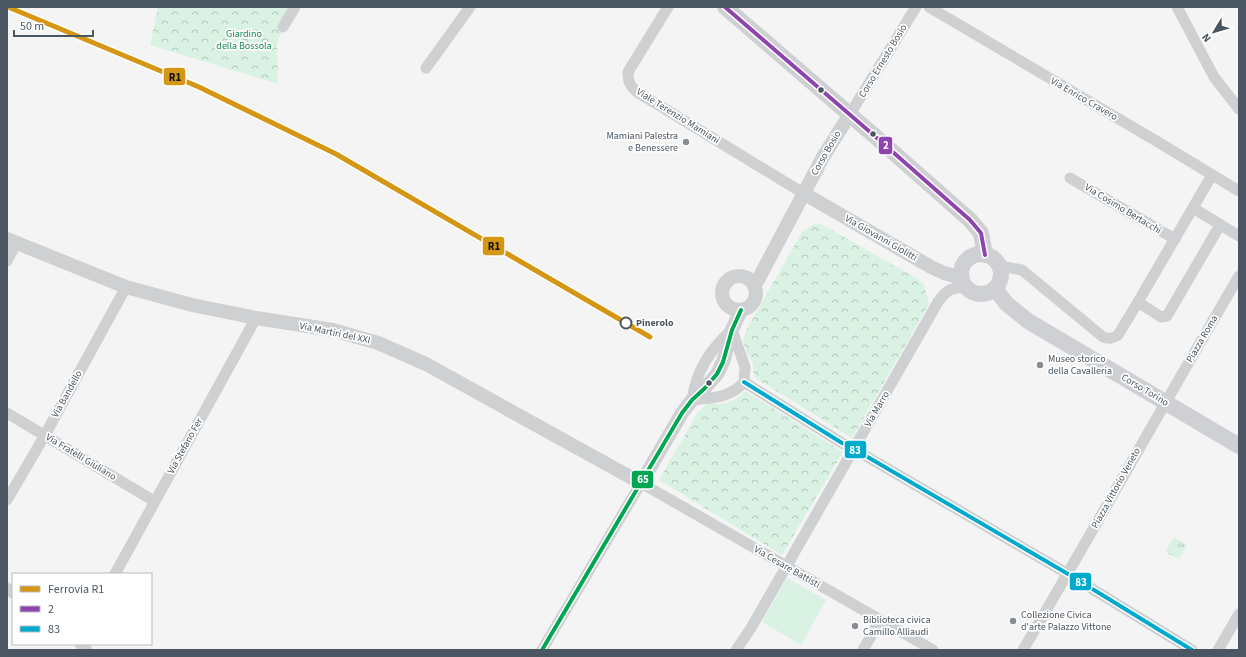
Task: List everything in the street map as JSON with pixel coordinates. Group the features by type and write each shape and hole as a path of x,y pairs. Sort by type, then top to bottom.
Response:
{"main road":[{"path":"725,7 850,114 970,220 981,233 985,255"},
{"path":"985,255 991,257 1000,266 1001,279 999,284 990,293 977,294 971,291 964,283 962,272 967,260 973,256 985,255"},
{"name":"Corso Torino","path":"995,289 1007,304 1028,321 1239,446"}],"street":[{"path":"283,27 295,7"},
{"path":"426,68 470,7"},
{"name":"Viale Terenzio Mamiani","path":"668,7 628,72 628,81 631,87 803,193"},
{"name":"Corso Ernesto Bosio","path":"850,114 916,7"},
{"name":"Via Enrico Cravero","path":"929,7 1239,191"},
{"path":"1177,7 1214,77 1239,109"},
{"name":"Corso Bosio","path":"754,286 823,157 850,114"},
{"path":"1000,266 1022,270 1103,337 1110,339 1118,335 1212,175"},
{"name":"Via Cosimo Bertacchi","path":"1070,178 1175,240"},
{"name":"Via Giovanni Giolitti","path":"803,193 931,267 964,283"},
{"path":"1193,208 1239,236"},
{"path":"1138,302 1161,317 1167,316 1220,225"},
{"path":"7,261 12,242"},
{"name":"Via Martiri del XXI","path":"12,242 126,287 192,305 256,318 333,330 378,343 426,364 641,483"},
{"name":"Piazza Roma","path":"1165,402 1239,276"},
{"path":"736,277 746,278 754,286 754,301 746,308 741,310 730,308 723,300 723,288 728,280 736,277"},
{"name":"Via Marro","path":"736,650 854,449 940,298 947,290 964,283"},
{"name":"Via Bandello","path":"7,500 45,435 126,287"},
{"path":"542,650 682,413 692,400 717,374 723,362 732,330 741,310"},
{"name":"Via Stefano Fer","path":"116,573 256,318"},
{"path":"692,400 720,397 733,392 744,382 745,366 732,330"},
{"path":"744,382 842,443 1068,574 1192,650"},
{"name":"Piazza Vittorio Veneto","path":"1023,650 1068,574 1165,402"},
{"name":"Via Fratelli Giuliano","path":"7,413 154,501"},
{"name":"Via Cesare Battisti","path":"641,483 933,650"},
{"path":"1218,650 1239,614"},
{"path":"862,650 880,620"}],"green space":[{"name":"Giardino della Bossola","path":"158,7 289,7 277,45 278,84 150,45"},
{"path":"818,224 825,226 918,279 924,285 929,304 852,438 754,377 753,364 746,351 743,340 747,329 802,232 813,225"},
{"path":"745,391 843,452 782,555 659,480 698,412 708,403 728,403"},
{"path":"1174,537 1187,545 1179,559 1165,552"},
{"path":"787,578 826,600 801,645 762,622"}],"rail line":[{"name":"R1","path":"8,7 199,87 336,154 650,337"}],"transit line":[{"name":"2","path":"725,7 970,220 981,233 985,255"},
{"name":"65","path":"542,650 682,413 692,400 717,374 723,362 732,330 741,310"},
{"name":"83","path":"744,382 842,443 1068,574 1192,650"}],"place":[{"name":"Mamiani Palestra e Benessere","path":"686,142"},
{"name":"Pinerolo","path":"626,323"},
{"name":"Museo storico della Cavalleria","path":"1040,365"},
{"name":"Collezione Civica d'arte Palazzo Vittone","path":"1013,621"},
{"name":"Biblioteca civica Camillo Alliaudi","path":"855,626"}]}
